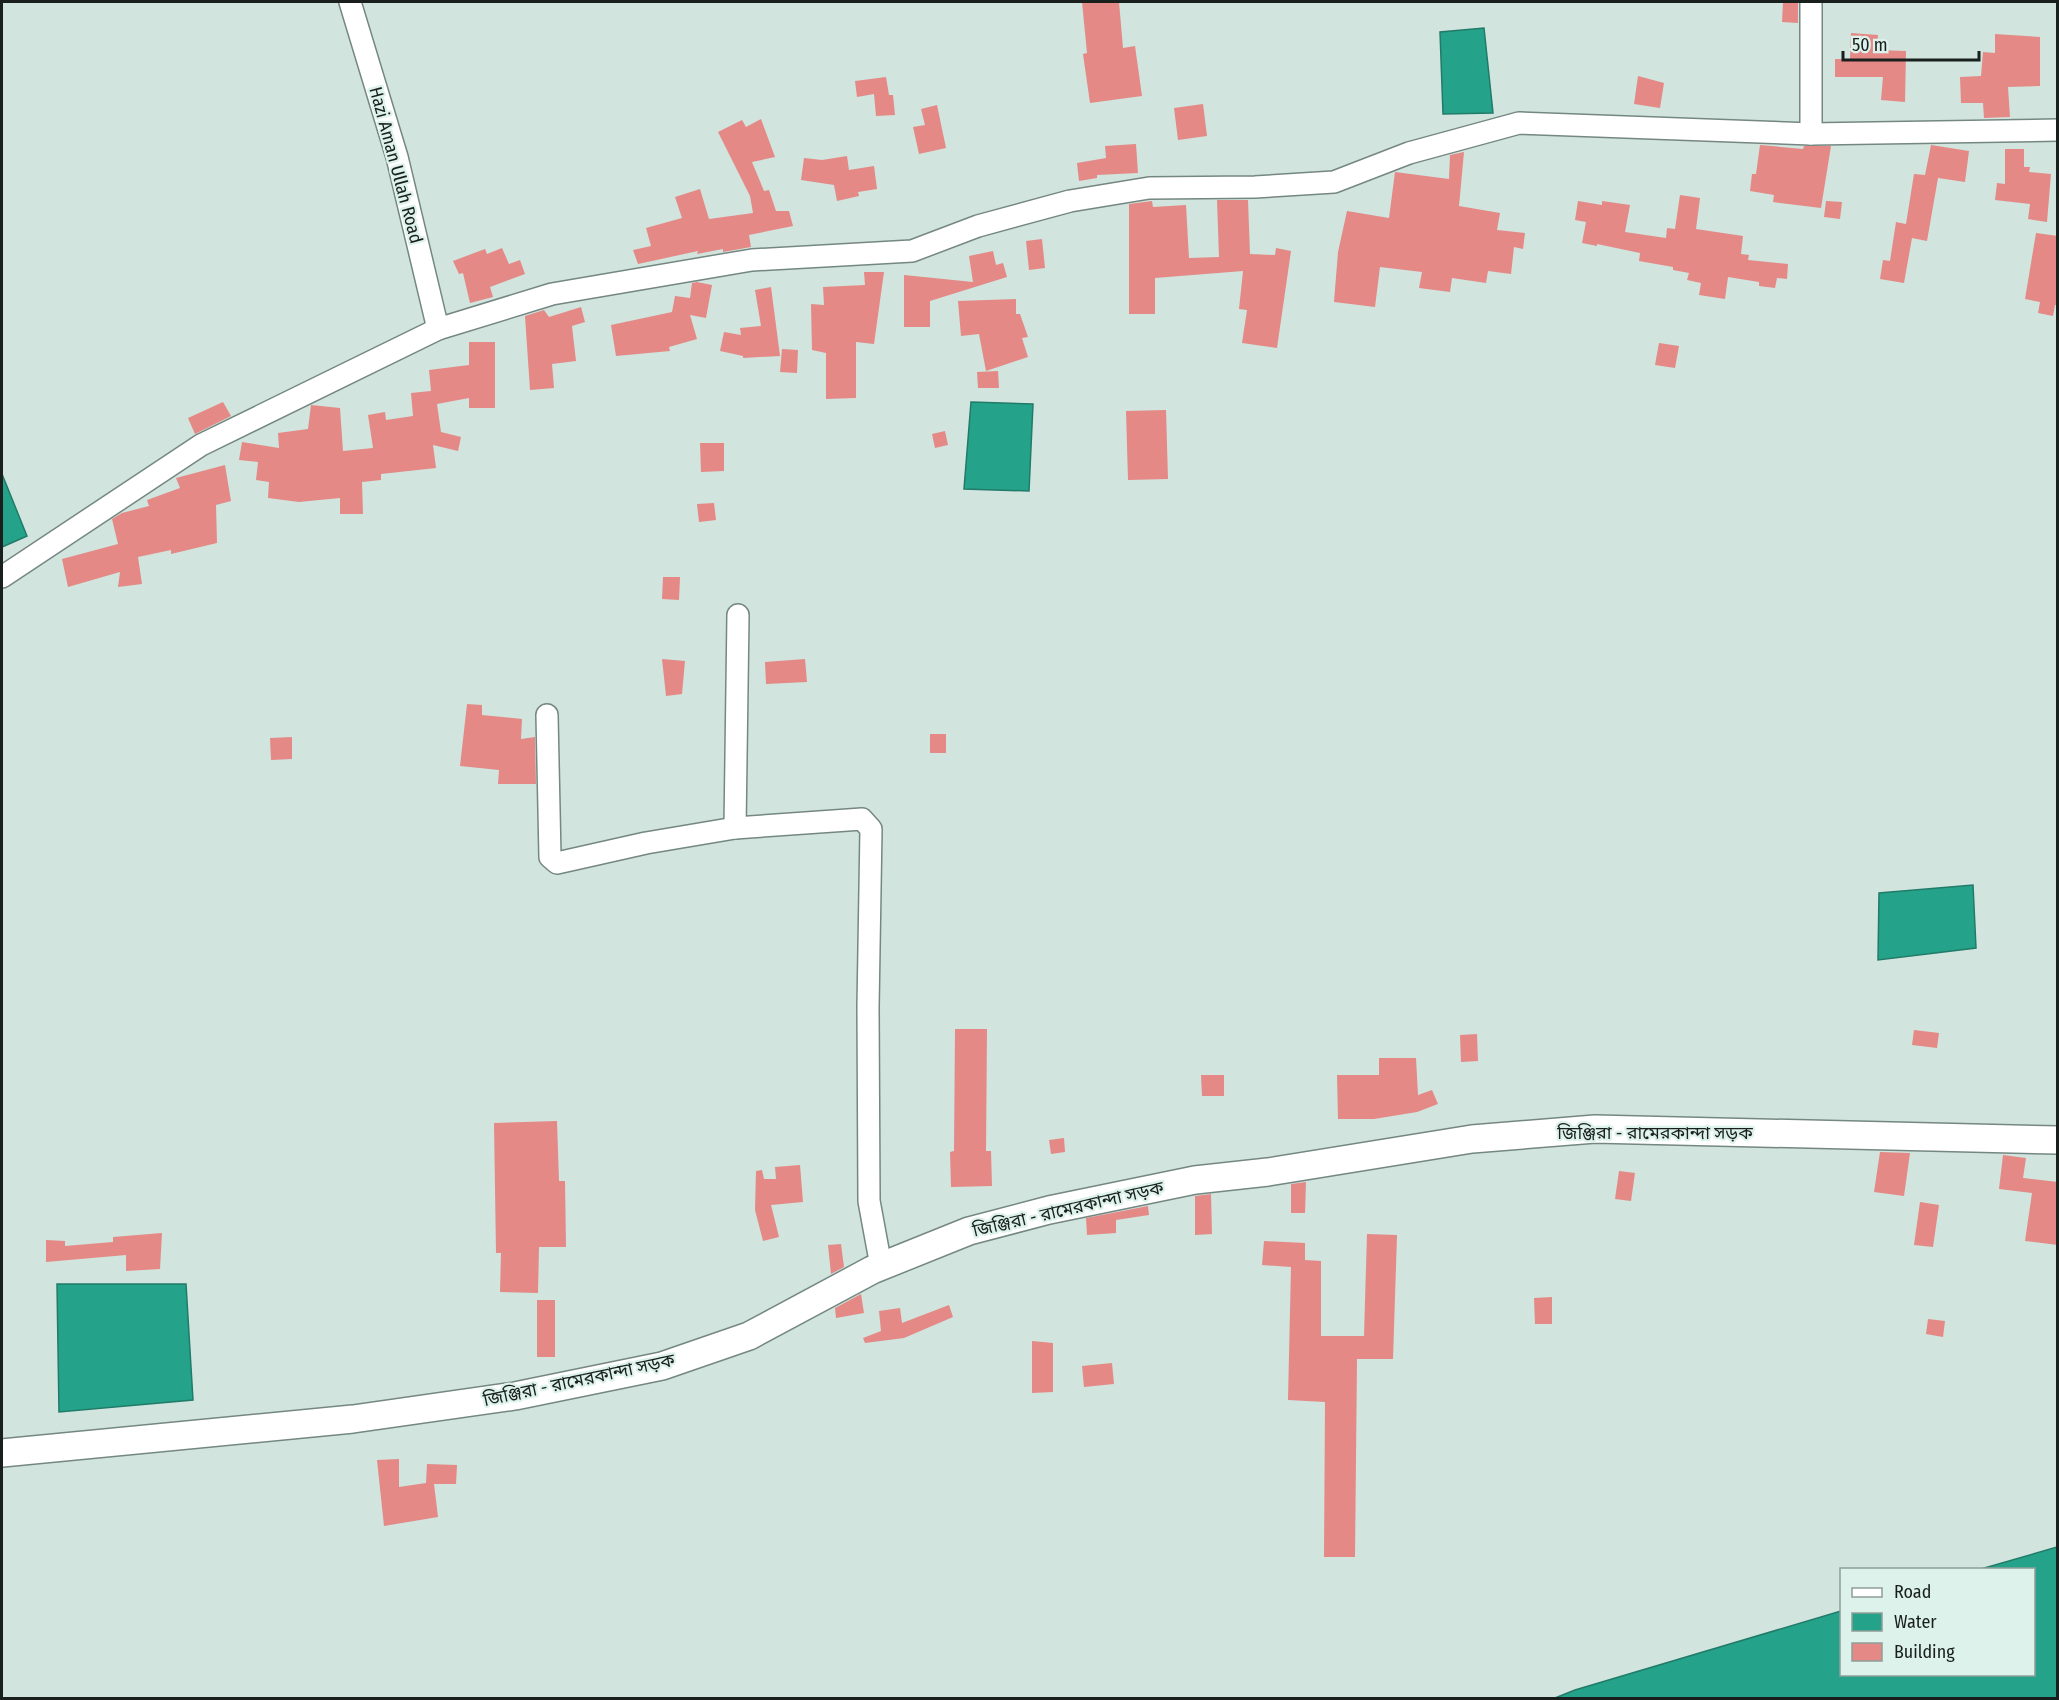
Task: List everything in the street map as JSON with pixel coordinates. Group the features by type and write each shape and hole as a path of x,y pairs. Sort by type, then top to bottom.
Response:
{"main road":[{"name":"জিঞ্জিরা - রামেরকান্দা সড়ক","path":"2,1454 353,1419 515,1396 652,1368 749,1336 881,1266 969,1231 1049,1210 1195,1180 1268,1172 1472,1139 1595,1129 2058,1140"}],"street":[{"name":"Hazi Aman Ullah Road","path":"350,2 397,157 438,329"},
{"path":"1811,134 1812,2"},
{"path":"2,577 201,445 438,329 552,294 752,260 912,251 978,226 1093,197 1149,188 1255,187 1334,182 1409,153 1519,123 1811,134 2058,130"},
{"path":"735,828 738,615"},
{"path":"548,715 550,857 557,863 646,843 735,828 862,819 871,829 868,1007 869,1201 881,1266"}],"water":[{"path":"1484,28 1493,113 1443,114 1440,32"},
{"path":"971,402 1033,404 1029,491 964,489"},
{"path":"2,474 27,536 2,547"},
{"path":"1973,885 1976,948 1878,960 1879,893"},
{"path":"57,1284 186,1284 193,1400 59,1412"},
{"path":"2057,1547 2057,1698 1555,1698 1575,1690 1840,1611 1840,1676 2035,1676 2035,1568 1984,1568"}],"building":[{"path":"1082,2 1119,2 1123,48 1135,46 1142,96 1090,103 1083,54 1087,53"},
{"path":"1783,2 1798,2 1798,23 1782,22"},
{"path":"1851,33 1878,35 1877,50 1906,51 1905,102 1881,100 1883,77 1835,77 1835,59 1850,59"},
{"path":"1995,34 2040,37 2040,86 2008,87 2010,117 1984,118 1983,103 1961,103 1960,77 1981,76 1983,52 1995,53"},
{"path":"1638,76 1664,83 1660,108 1634,104"},
{"path":"886,77 889,95 893,95 895,115 876,116 874,94 857,97 855,81"},
{"path":"1203,104 1207,136 1178,140 1174,108"},
{"path":"937,105 946,148 919,154 913,127 925,125 921,109"},
{"path":"761,119 775,157 752,162 764,191 769,190 776,211 789,211 793,226 749,235 751,247 697,254 698,251 638,264 633,250 651,246 646,228 682,218 675,197 700,189 709,219 753,213 750,196 718,132 742,120 746,127"},
{"path":"1136,144 1138,173 1097,175 1097,178 1079,181 1077,163 1106,158 1105,146"},
{"path":"1760,145 1803,149 1804,146 1831,146 1821,208 1773,202 1774,195 1750,191 1752,174 1756,174"},
{"path":"1931,145 1969,151 1965,182 1938,178 1927,241 1912,238 1904,283 1880,279 1883,260 1890,261 1896,222 1906,224 1914,174 1925,175"},
{"path":"2005,149 2024,149 2024,167 2030,167 2029,172 2051,174 2047,222 2028,219 2030,204 1995,200 1997,183 2005,184"},
{"path":"1464,152 1459,206 1500,213 1497,230 1525,233 1523,249 1514,247 1511,274 1488,271 1486,283 1452,278 1450,292 1419,288 1422,272 1380,267 1375,307 1334,302 1338,252 1347,211 1389,218 1395,172 1449,179 1450,155"},
{"path":"847,156 849,170 874,166 877,189 858,192 859,196 837,201 834,185 801,180 804,158 822,160"},
{"path":"1680,195 1700,198 1696,229 1743,236 1741,254 1749,255 1748,260 1788,264 1787,279 1777,278 1775,288 1759,286 1759,282 1728,277 1725,299 1699,295 1701,283 1687,280 1689,273 1673,270 1673,267 1639,261 1640,253 1582,243 1586,222 1575,220 1578,201 1602,205 1602,201 1630,205 1625,232 1666,238 1667,228 1675,229"},
{"path":"1217,200 1248,200 1250,254 1275,255 1276,248 1291,251 1277,348 1242,343 1247,310 1239,309 1243,271 1155,278 1155,314 1129,314 1129,204 1152,201 1153,207 1186,205 1189,258 1219,257"},
{"path":"1826,201 1842,202 1840,219 1824,217"},
{"path":"2036,233 2058,236 2058,305 2055,305 2053,316 2038,313 2040,302 2025,299"},
{"path":"1042,239 1045,268 1029,270 1026,241"},
{"path":"502,248 509,264 520,260 525,274 490,287 493,297 470,303 463,273 459,274 453,261 485,249 487,254"},
{"path":"993,251 996,265 1003,263 1007,277 930,301 930,327 904,327 904,275 973,282 969,256"},
{"path":"864,272 884,272 874,344 856,342 856,398 826,399 826,353 812,350 811,304 824,305 823,287 865,285"},
{"path":"692,283 712,285 706,318 690,315 697,339 669,347 670,351 616,356 611,325 672,312 675,296 690,298"},
{"path":"771,287 780,356 743,358 743,356 720,351 724,332 741,335 740,328 761,326 755,290"},
{"path":"1016,299 1016,314 1020,314 1028,337 1022,338 1028,357 986,371 979,334 961,336 958,301"},
{"path":"581,307 585,322 572,326 576,361 552,364 554,388 530,390 525,316 544,310 549,317"},
{"path":"469,342 495,342 495,408 469,408 469,398 437,404 441,432 461,437 458,451 433,445 436,468 381,474 381,480 362,482 363,514 340,514 340,498 299,502 268,498 269,482 256,480 258,462 239,460 242,442 279,448 278,433 308,429 311,405 340,408 343,451 373,448 368,415 385,412 386,420 413,416 411,393 431,391 429,370 469,365"},
{"path":"1659,343 1679,346 1675,368 1655,365"},
{"path":"782,349 798,350 797,373 780,372"},
{"path":"998,371 999,388 978,388 977,372"},
{"path":"223,402 231,416 195,434 188,418"},
{"path":"1166,410 1168,479 1128,480 1126,411"},
{"path":"945,431 948,445 935,448 932,434"},
{"path":"700,443 724,443 724,471 701,472"},
{"path":"225,465 231,501 216,505 217,543 171,554 171,550 138,557 142,584 118,587 120,572 68,587 62,559 118,544 112,519 122,513 149,506 147,500 180,488 176,478"},
{"path":"714,503 716,520 699,522 697,504"},
{"path":"663,577 680,577 679,600 662,599"},
{"path":"662,659 685,661 682,694 666,696"},
{"path":"805,659 807,682 766,684 765,662"},
{"path":"467,704 482,705 482,715 522,719 521,739 535,737 536,784 498,784 499,770 460,766"},
{"path":"930,734 946,734 946,753 930,753"},
{"path":"292,737 292,759 271,760 270,738"},
{"path":"955,1029 987,1029 986,1151 991,1151 992,1186 951,1187 950,1152 954,1151"},
{"path":"1914,1030 1939,1033 1937,1048 1912,1045"},
{"path":"1477,1034 1478,1061 1461,1062 1460,1035"},
{"path":"1379,1058 1416,1058 1418,1095 1432,1090 1438,1104 1417,1112 1374,1119 1338,1119 1337,1075 1379,1075"},
{"path":"1201,1075 1224,1075 1224,1096 1202,1096"},
{"path":"557,1121 559,1181 565,1181 566,1247 539,1247 538,1293 500,1292 501,1253 496,1253 494,1123"},
{"path":"1064,1138 1065,1152 1051,1154 1049,1140"},
{"path":"1880,1152 1910,1153 1904,1196 1874,1192"},
{"path":"2003,1155 2026,1158 2023,1178 2058,1182 2058,1245 2025,1241 2032,1193 1999,1189"},
{"path":"800,1165 803,1202 771,1205 779,1237 763,1241 755,1210 756,1171 762,1170 764,1179 776,1179 775,1167"},
{"path":"1619,1171 1635,1173 1631,1201 1615,1199"},
{"path":"1306,1182 1305,1213 1291,1213 1291,1184"},
{"path":"1211,1194 1212,1234 1195,1235 1195,1196"},
{"path":"1920,1202 1939,1205 1933,1247 1914,1245"},
{"path":"1148,1206 1149,1215 1116,1220 1116,1233 1087,1235 1086,1218"},
{"path":"162,1233 160,1269 126,1271 126,1255 46,1262 46,1240 65,1241 65,1246 113,1242 113,1237"},
{"path":"1367,1234 1397,1235 1393,1359 1357,1359 1355,1557 1324,1557 1325,1402 1288,1400 1291,1267 1262,1265 1264,1241 1305,1243 1305,1260 1321,1261 1321,1336 1364,1336"},
{"path":"841,1244 844,1267 831,1274 828,1245"},
{"path":"861,1294 864,1313 836,1318 835,1308"},
{"path":"1552,1297 1552,1324 1535,1324 1534,1298"},
{"path":"537,1300 555,1300 555,1357 537,1357"},
{"path":"949,1305 953,1317 904,1338 865,1343 863,1338 881,1331 879,1311 900,1308 902,1323"},
{"path":"1928,1319 1945,1321 1943,1337 1926,1334"},
{"path":"1032,1341 1053,1343 1053,1392 1032,1393"},
{"path":"1112,1363 1114,1384 1084,1387 1082,1366"},
{"path":"399,1459 399,1487 426,1483 427,1464 457,1465 456,1484 434,1484 438,1517 384,1526 377,1460"}]}
